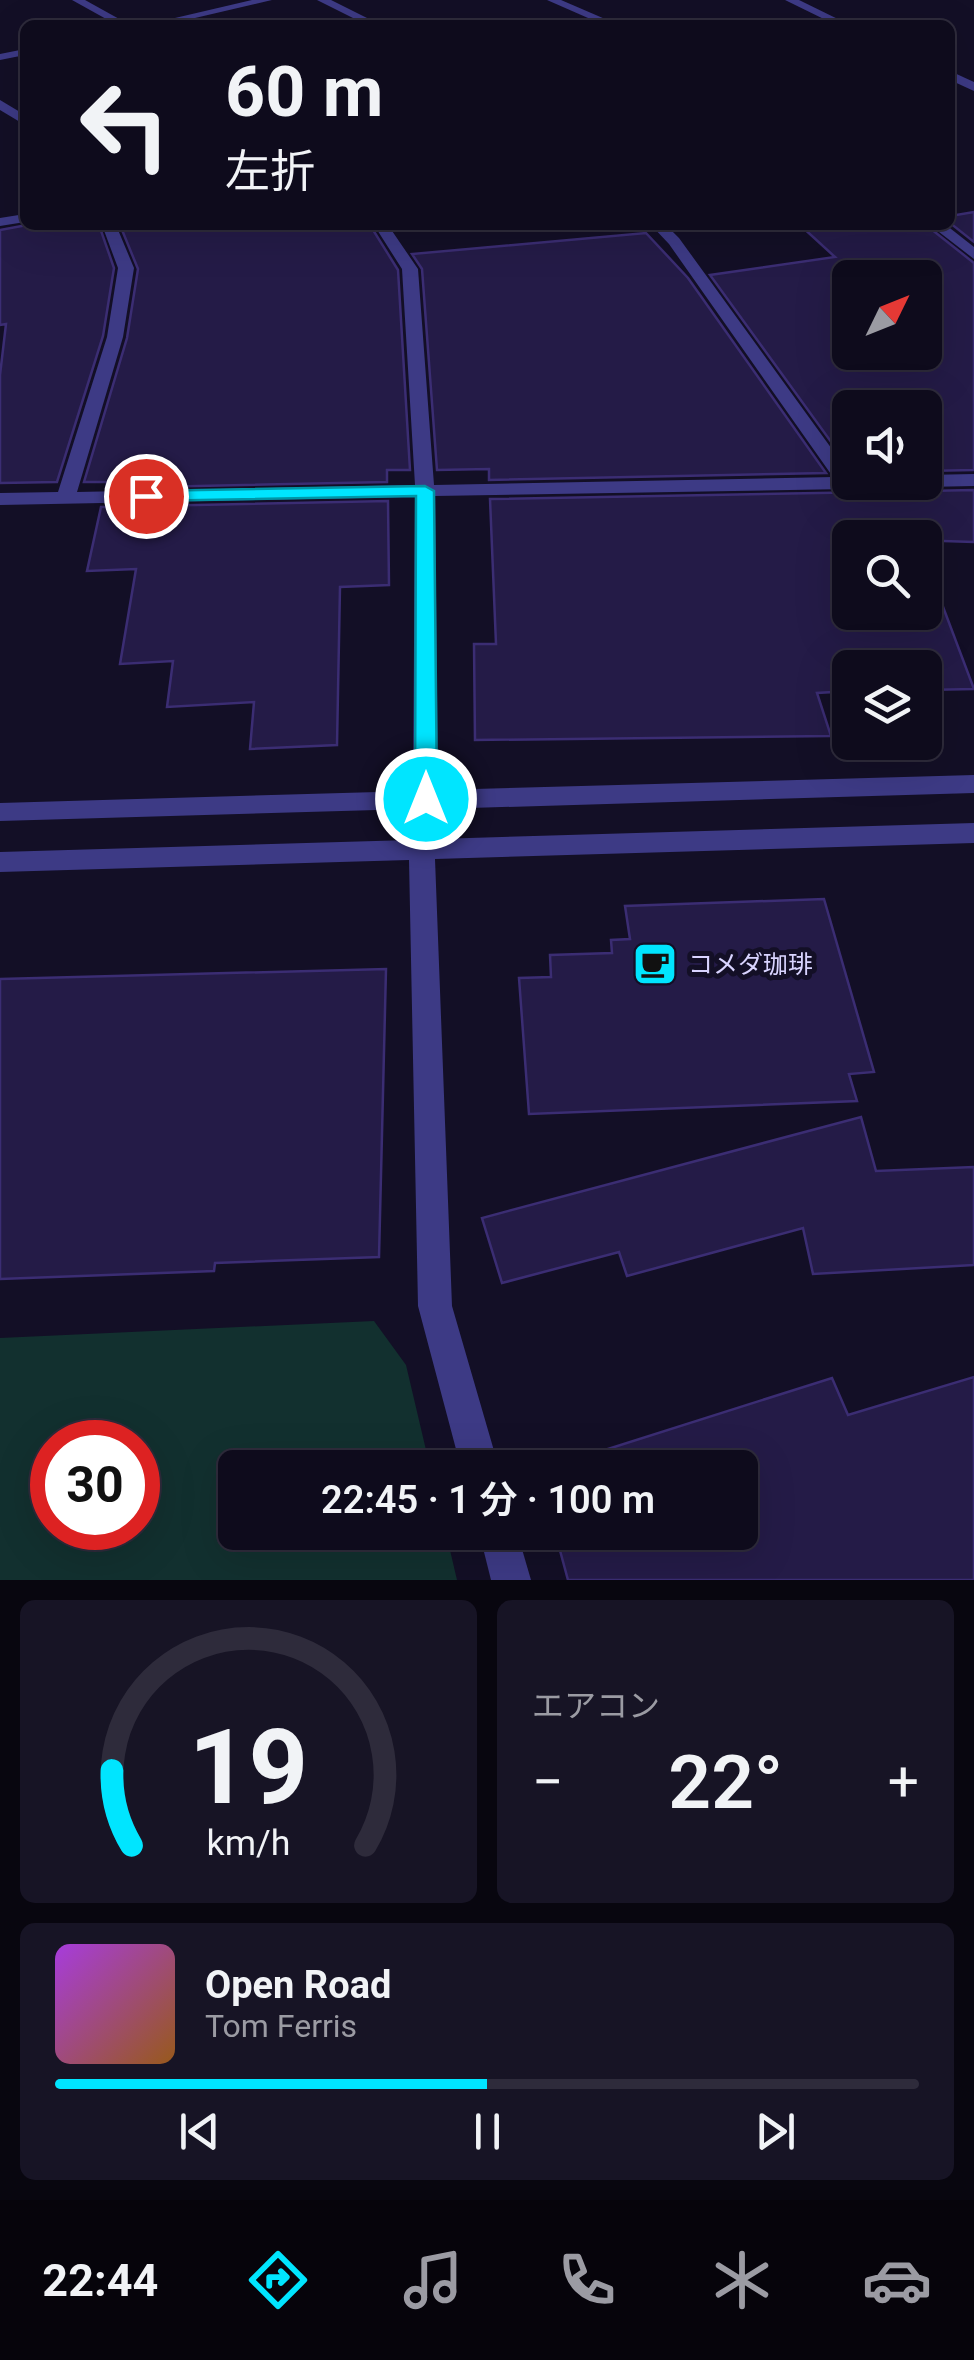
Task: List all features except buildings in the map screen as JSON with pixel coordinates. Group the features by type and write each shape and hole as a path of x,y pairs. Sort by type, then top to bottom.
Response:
{"street":[{"path":"76,0 116,20"},
{"path":"173,20 267,0"},
{"path":"322,0 365,20"},
{"path":"552,0 602,20"},
{"path":"790,0 834,20"},
{"path":"66,497 115,338 126,268 111,230"},
{"path":"384,230 410,270 425,491 426,799 422,848 435,1306 475,1450"},
{"path":"663,230 832,462"},
{"path":"943,230 974,254"},
{"path":"942,481 974,480"},
{"path":"0,499 832,483"},
{"path":"0,812 974,784"},
{"path":"0,862 974,833"},
{"path":"503,1550 511,1580"}],"green space":[{"path":"374,1321 406,1365 426,1450 218,1450 218,1550 450,1550 457,1580 0,1580 0,1338"}],"place":[{"name":"コメダ珈琲","path":"655,964"}],"route":[{"path":"146,496 425,491 426,799"}]}
